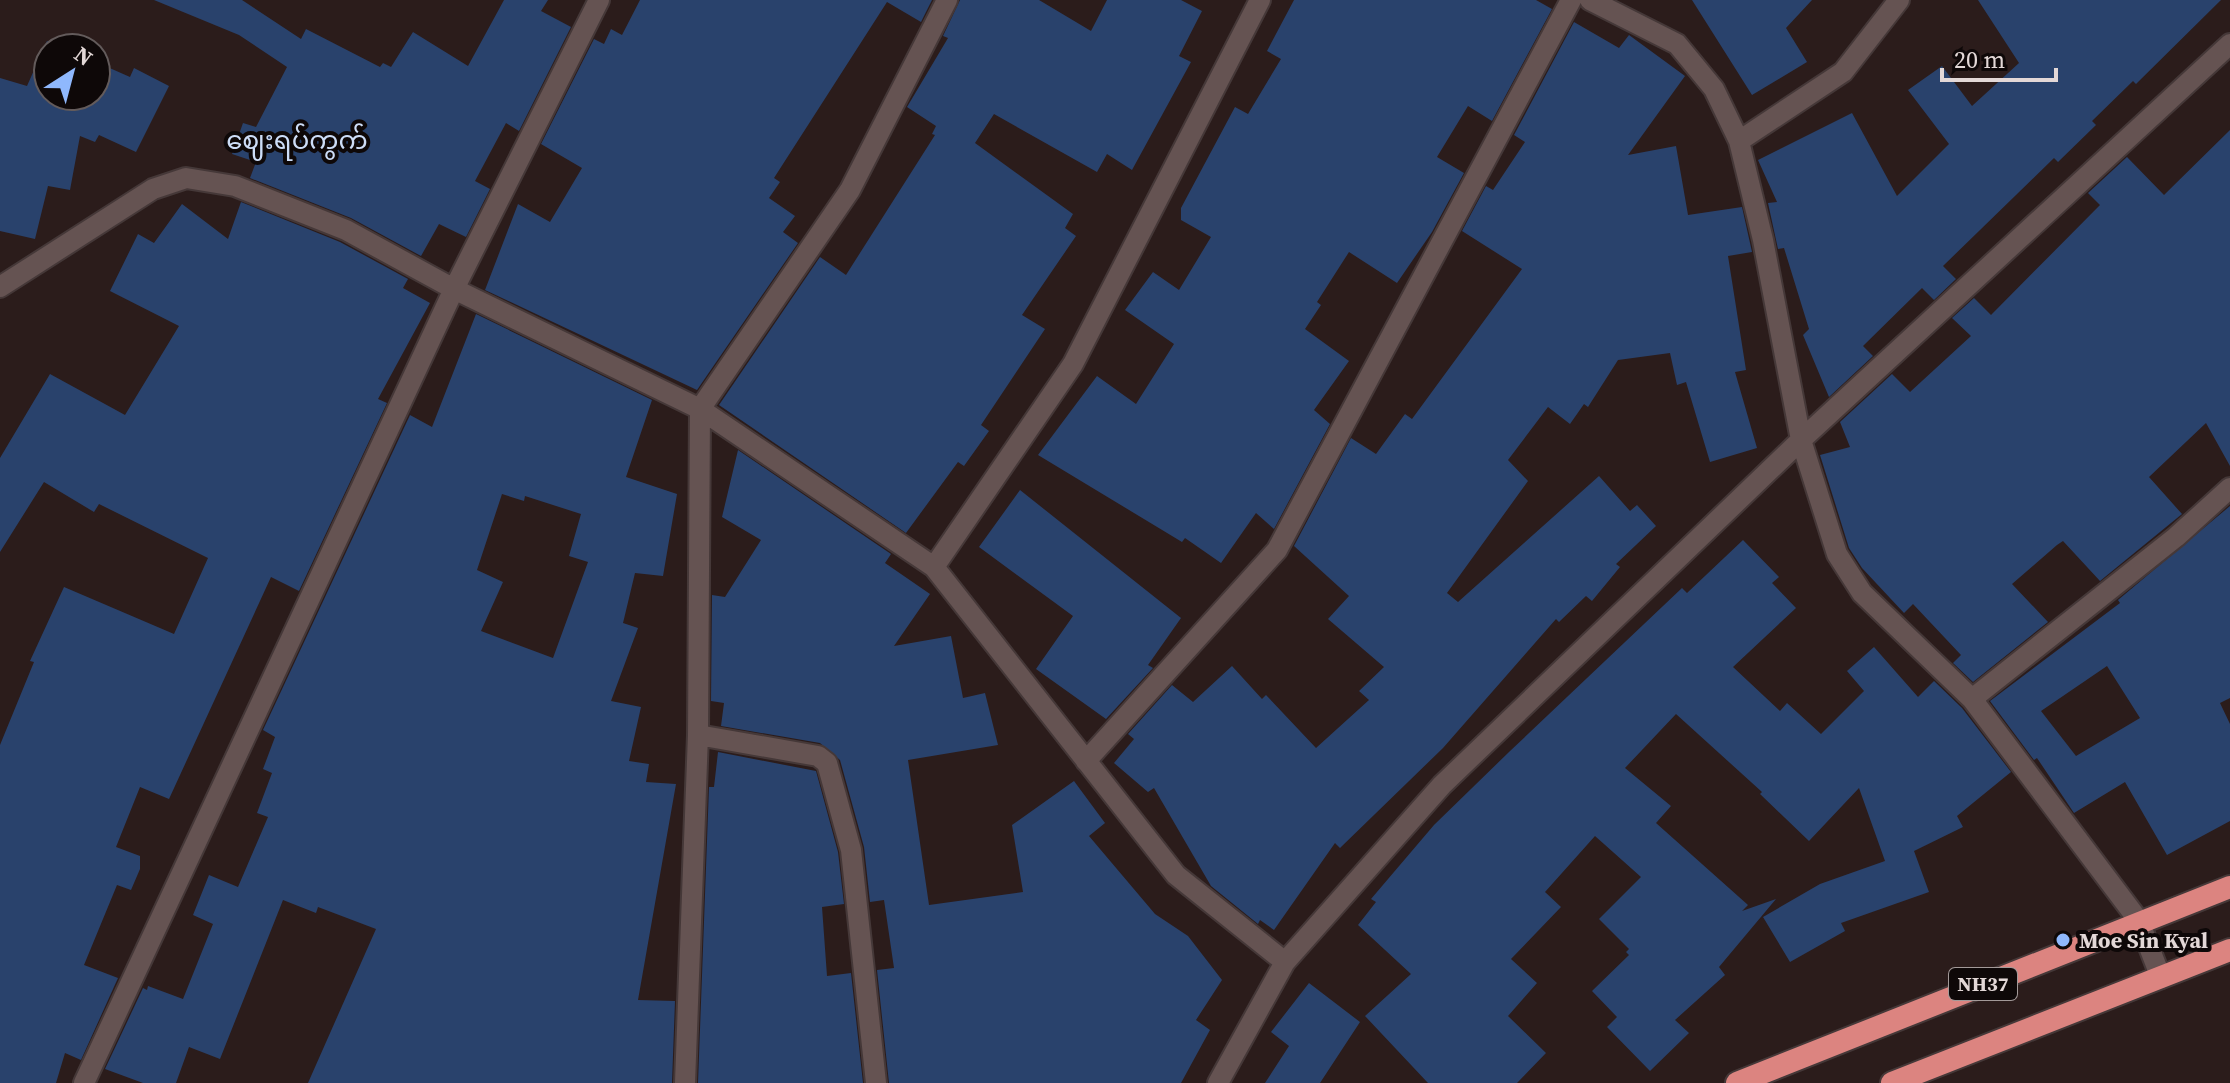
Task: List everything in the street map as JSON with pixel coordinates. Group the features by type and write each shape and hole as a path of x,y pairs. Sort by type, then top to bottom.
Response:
{"highway":[{"name":"NH37","path":"1737,1083 2230,887"},
{"name":"NH37","path":"1892,1083 2230,950"}],"street":[{"path":"84,1083 454,289 599,0"},
{"path":"685,1083 698,735 700,409 850,190 947,0"},
{"path":"934,567 1073,364 1260,0"},
{"path":"1086,761 1277,550 1571,0"},
{"path":"1590,0 1677,44 1714,89 1739,141 1763,240 1801,440 1837,554 1862,593 1972,699 2139,921 2161,978"},
{"path":"1739,141 1843,72 1899,0"},
{"path":"1218,1083 1285,962 1442,785 1801,440 2230,44"},
{"path":"0,287 153,189 186,178 235,186 346,230 454,289 700,409 934,567 1176,875 1285,962"},
{"path":"1972,699 2176,537 2230,488"},
{"path":"698,735 818,756 827,763 851,850 876,1083"}],"building":[{"path":"154,0 242,0 301,39 306,29 380,67 383,63 391,67 413,32 468,66 504,0 548,0 541,11 571,27 519,131 506,123 475,181 490,189 466,237 439,224 421,256 351,218 250,178 256,162 232,154 243,123 256,127 287,67 239,35"},
{"path":"640,0 932,0 921,22 887,2 774,178 780,182 769,198 795,216 783,232 798,243 697,390 485,290 518,204 550,222 582,168 541,144 594,39 604,44 611,29 622,35"},
{"path":"960,0 1039,0 1091,31 1107,0 1181,0 1202,11 1179,56 1191,62 1132,170 1107,154 1097,172 994,114 975,143 1073,214 1065,228 1076,236 1022,315 1045,329 981,425 989,431 964,466 958,462 906,533 719,405 820,257 846,275 935,135 932,134 936,126 907,107 948,38 943,36"},
{"path":"1294,0 1536,0 1552,9 1492,121 1468,106 1437,157 1464,173 1432,232 1397,283 1349,252 1317,302 1321,305 1305,329 1349,361 1314,410 1330,424 1274,529 1256,513 1221,563 1185,538 1182,542 1038,455 1097,376 1136,404 1174,344 1125,310 1153,272 1179,290 1211,237 1181,220 1181,208 1235,107 1248,114 1281,59 1267,51"},
{"path":"1692,0 1812,0 1786,28 1807,62 1752,95"},
{"path":"1978,0 2221,0 2136,84 2133,81 2092,121 2096,125 2058,162 2054,158 1943,266 1956,279 1934,300 1922,288 1863,346 1873,356 1829,397 1803,335 1809,329 1784,248 1778,249 1768,203 1777,202 1758,160 1852,113 1897,196 1949,144 1908,90 1942,66 1972,106 2019,63"},
{"path":"1574,22 1619,48 1629,35 1685,76 1628,155 1676,146 1688,215 1742,207 1752,252 1728,256 1746,370 1735,372 1757,448 1710,462 1686,382 1677,385 1670,353 1618,360 1588,407 1584,404 1570,424 1548,407 1508,460 1528,481 1447,593 1458,602 1599,476 1630,511 1637,505 1656,526 1616,564 1620,567 1592,601 1586,596 1559,622 1556,619 1443,748 1340,848 1335,843 1274,930 1260,920 1258,924 1211,886 1154,788 1148,792 1114,763 1134,739 1128,734 1172,685 1193,702 1232,666 1262,699 1266,695 1316,748 1369,700 1359,691 1384,667 1328,619 1349,596 1294,546 1351,438 1376,454 1405,414 1412,419 1522,269 1462,231 1486,186 1493,190 1525,142 1514,135"},
{"path":"134,68 169,86 136,152 99,135 95,142 80,136 70,190 48,186 35,239 0,231 0,78 27,86 32,75 32,112 112,112 112,69 130,77"},
{"path":"2230,130 2230,466 2206,423 2149,477 2182,514 2100,581 2063,541 2057,545 2012,584 2048,622 1973,682 1953,663 1961,655 1913,604 1904,613 1862,568 1849,548 1820,455 1850,447 1840,422 1892,374 1910,392 1971,336 1952,318 1974,298 1991,315 2100,205 2088,193 2127,157 2164,195"},
{"path":"241,202 340,242 408,279 403,288 430,303 378,399 387,403 299,591 271,577 169,799 140,787 116,847 140,856 140,869 131,890 117,885 84,965 118,978 81,1060 65,1053 56,1083 0,1083 0,745 34,662 30,661 64,587 174,634 208,558 99,504 94,512 44,482 0,552 0,458 50,374 125,415 179,326 110,291 138,234 154,243 182,204 228,239"},
{"path":"476,314 652,400 626,477 677,494 663,576 635,573 623,623 638,628 611,701 641,707 629,761 649,764 646,782 676,784 638,1000 675,1001 672,1083 308,1083 376,929 318,907 316,913 283,900 220,1059 189,1047 176,1083 143,1083 105,1069 143,988 147,990 148,986 183,999 213,924 193,915 209,875 238,887 268,817 257,813 272,773 263,769 275,737 263,730 410,415 432,427","holes":["502,494 524,501 525,496 581,514 569,556 588,562 553,658 481,631 503,582 477,570"]},
{"path":"738,450 891,554 885,563 930,594 894,646 951,636 963,698 985,693 998,745 908,760 929,905 1023,892 1012,825 1074,781 1105,823 1089,836 1155,914 1188,936 1222,980 1196,1020 1210,1030 1181,1083 889,1083 877,970 894,968 884,900 870,902 864,847 840,760 820,743 721,726 724,703 711,701 712,595 725,597 761,540 722,517"},
{"path":"1020,490 1181,618 1148,665 1153,668 1106,719 1036,669 1073,616 979,547"},
{"path":"2230,506 2230,698 2220,703 2230,724 2230,821 2167,855 2125,782 2074,813 2037,758 2034,760 1990,701 2120,603 2118,600","holes":["2107,666 2140,718 2076,756 2041,711"]},
{"path":"1743,540 1779,577 1772,583 1796,608 1733,667 1780,711 1787,703 1821,734 1864,691 1847,671 1874,647 1918,697 1934,681 1962,708 2011,772 1957,816 1963,827 1914,851 1929,892 1841,923 1845,931 1790,962 1763,917 1820,884 1885,861 1859,788 1809,841 1760,794 1762,792 1676,714 1625,768 1671,806 1656,823 1748,905 1742,911 1776,899 1719,967 1725,975 1675,1020 1689,1033 1650,1071 1607,1027 1617,1017 1592,991 1629,955 1626,952 1629,949 1599,919 1641,877 1595,836 1545,892 1561,907 1511,959 1537,983 1508,1016 1546,1053 1517,1083 1428,1083 1365,1016 1411,974 1358,925 1376,902 1371,899 1434,825 1509,752 1682,588 1687,593"},
{"path":"718,752 816,771 838,852 844,904 822,907 827,976 851,973 863,1083 698,1083 709,787 714,787"},
{"path":"1309,983 1360,1022 1320,1083 1265,1083 1289,1046 1271,1032"}],"place":[{"name":"Moe Sin Kyal","path":"2063,940"}],"district":[{"name":"ဈေးရပ်ကွက်","path":"297,140"}]}
